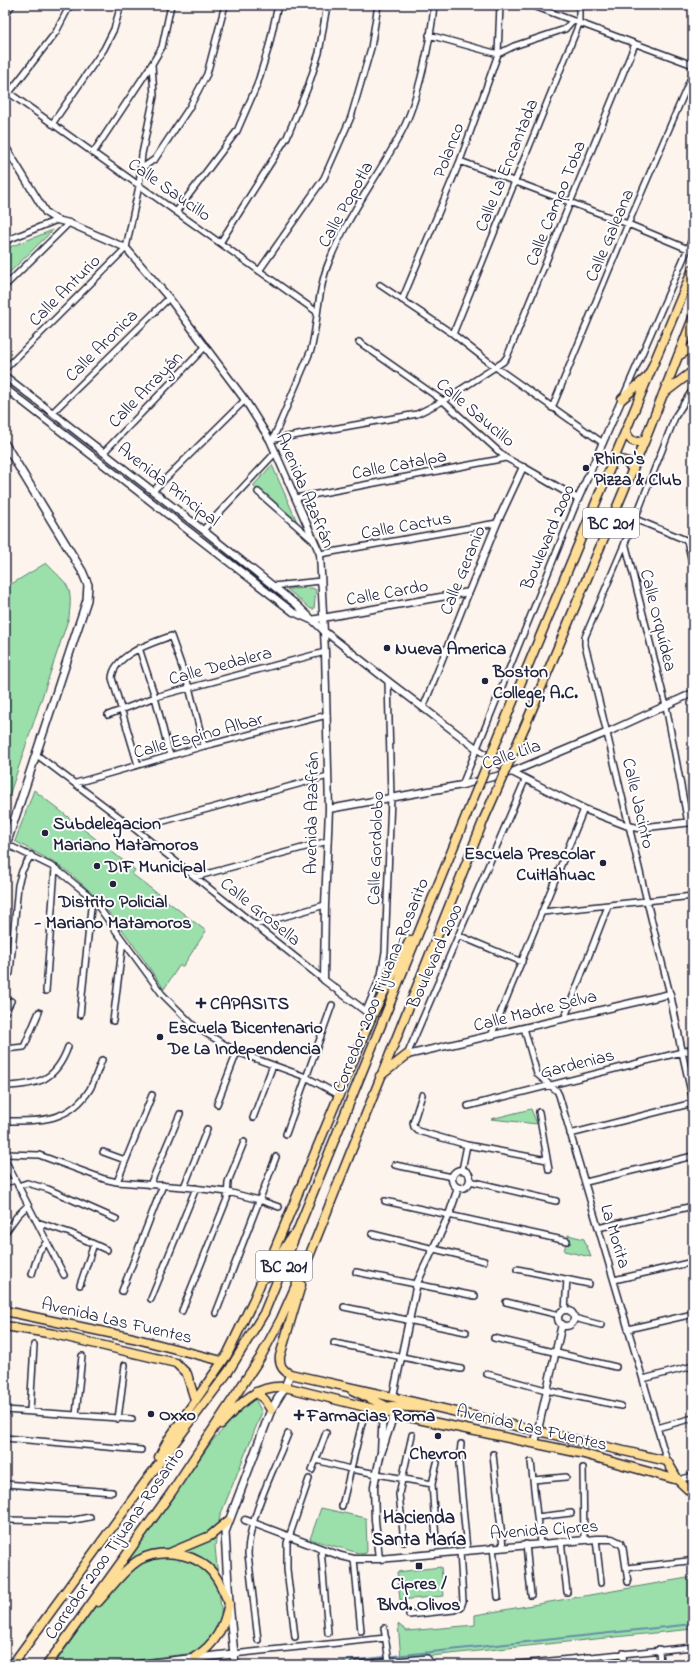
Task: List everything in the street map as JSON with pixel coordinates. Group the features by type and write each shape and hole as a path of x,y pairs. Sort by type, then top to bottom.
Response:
{"main road":[{"name":"Corredor 2000 Tijuana-Rosarito","path":"12,1665 148,1478 228,1372 252,1336 264,1313 306,1213 420,926 693,269"},
{"name":"Corredor 2000 Tijuana-Rosarito","path":"47,1665 171,1493 260,1358 281,1319 313,1245 379,1077 484,819 634,468 693,318"},
{"path":"678,356 693,347"},
{"path":"663,395 693,371"},
{"path":"622,399 648,376"},
{"path":"626,432 628,438 633,442 639,443 645,440"},
{"path":"5,444 82,571 88,585 87,600 6,846"},
{"path":"615,459 625,461 634,468"},
{"path":"148,1478 168,1440 235,1342 339,1095 369,1014 408,942 420,926"},
{"path":"379,1077 407,1055"},
{"path":"251,1306 306,1213"},
{"path":"135,1665 195,1657 234,1660 224,1540 228,1521 271,1410 285,1387 290,1374 281,1367 279,1361 313,1245"},
{"name":"Avenida Las Fuentes","path":"5,1311 133,1338 222,1361"},
{"name":"Avenida Las Fuentes","path":"5,1326 54,1334 176,1363 187,1374 195,1400"},
{"name":"Avenida Las Fuentes","path":"290,1374 393,1396 667,1461"},
{"path":"341,1385 385,1408 435,1407"},
{"name":"Avenida Las Fuentes","path":"256,1392 270,1387 285,1387 385,1408 394,1414 580,1453 678,1480"},
{"path":"206,1439 244,1400 256,1392 265,1400 271,1410"},
{"path":"667,1461 678,1480 693,1494"},
{"path":"168,1554 210,1536 228,1521"},
{"path":"66,1639 127,1570 146,1557 168,1554 188,1556 206,1566 214,1575 229,1603 226,1618 218,1636 203,1652 195,1657"}],"street":[{"path":"5,15 12,5"},
{"path":"7,92 56,32 70,5"},
{"path":"52,124 104,49 114,29 121,5"},
{"path":"93,153 162,47 171,5"},
{"path":"142,168 154,159 189,108 207,74 225,5"},
{"path":"176,212 237,131 257,85 269,46 278,5"},
{"path":"220,243 287,136 308,87 319,53 327,5"},
{"path":"259,271 324,178 351,117 372,48 378,5"},
{"name":"Calle Popotla","path":"272,439 311,350 317,312 327,268 343,231 402,132 413,110 434,5"},
{"name":"Polanco","path":"402,300 460,160 498,54 500,5"},
{"path":"531,5 693,65"},
{"name":"Calle La Encantada","path":"453,334 579,24 579,5"},
{"path":"429,35 498,54 514,46 565,29 572,21"},
{"name":"Calle Campo Toba","path":"272,439 417,414 442,401 508,357 635,44"},
{"path":"126,248 139,186 142,168 142,154 154,96 152,64"},
{"name":"Calle Galeana","path":"552,408 628,224 693,73"},
{"name":"Calle Saucillo","path":"7,92 317,312"},
{"name":"Avenida Azafrán","path":"5,146 46,213 57,220 69,223 126,248 169,298 206,346 272,439 276,452 320,554 324,618 329,809 324,905 324,980"},
{"path":"5,161 12,157"},
{"path":"460,160 628,224 688,249"},
{"path":"5,242 57,220"},
{"path":"5,286 69,223"},
{"name":"Boulevard 2000","path":"462,785 578,499 693,237"},
{"name":"Calle Anturio","path":"5,369 126,248"},
{"path":"380,285 453,334 494,366 603,443"},
{"name":"Calle Aronica","path":"53,412 169,298"},
{"name":"Calle Saucillo","path":"358,342 442,401 506,458 578,499"},
{"name":"Calle Arrayán","path":"104,452 206,346"},
{"name":"Avenida Principal","path":"5,376 203,530 297,605 324,631 388,681 476,748 512,772 525,780 584,808 628,826 638,828 691,822"},
{"name":"Avenida Principal","path":"5,388 293,612 311,620"},
{"name":"Calle Jacinto","path":"693,388 675,417 635,519 584,637 608,732 646,902 670,994 693,1102"},
{"path":"153,491 245,400"},
{"path":"203,530 276,452"},
{"name":"Calle Catalpa","path":"296,498 506,458"},
{"name":"Calle Geranio","path":"424,708 497,523 523,467"},
{"path":"258,492 314,541"},
{"path":"635,519 693,543"},
{"name":"Calle Cactus","path":"320,554 497,523"},
{"path":"687,541 693,566"},
{"name":"Calle Orquídea","path":"625,542 666,706 691,822"},
{"path":"273,586 321,582"},
{"name":"Calle Cardo","path":"311,620 469,592"},
{"path":"138,765 123,709 112,678 113,671 116,666 139,648 171,636 189,687 204,746"},
{"path":"139,648 170,756"},
{"name":"Calle Dedalera","path":"108,715 154,697 325,652"},
{"name":"Calle Gordolobo","path":"369,1014 384,964 391,798 388,681"},
{"name":"Calle Lila","path":"329,809 462,785 512,772 608,732 693,693"},
{"name":"Calle Espino Albar","path":"76,783 204,746 327,715"},
{"name":"Calle Grosella","path":"37,755 135,829 255,926 369,1014"},
{"path":"135,829 328,776"},
{"name":"Boulevard 2000","path":"407,1055 460,936 525,780"},
{"path":"491,1036 543,912 584,808"},
{"path":"195,877 328,841"},
{"path":"6,846 31,855 54,868 92,898 162,994 194,1026 237,1052 306,1077 339,1095"},
{"path":"10,973 18,885 22,871 31,855"},
{"path":"46,992 54,868"},
{"path":"543,912 693,896"},
{"path":"80,1015 92,898"},
{"path":"255,926 324,905"},
{"path":"565,1017 608,906"},
{"path":"460,936 522,962"},
{"path":"113,1021 123,941"},
{"name":"Calle Madre Selva","path":"407,1055 565,1017 670,994"},
{"path":"5,1013 11,1001"},
{"path":"286,1134 332,1005"},
{"path":"5,1049 24,1047 39,1012"},
{"name":"La Morita","path":"524,1028 537,1074 560,1095 570,1134 586,1182 598,1228 667,1461"},
{"path":"5,1086 24,1085 49,1077 63,1060 68,1046"},
{"name":"Gardenias","path":"468,1106 693,1050"},
{"path":"217,1104 237,1052"},
{"path":"5,1121 43,1121 61,1116 77,1104 90,1089 102,1060"},
{"path":"253,1118 273,1065"},
{"path":"117,1182 152,1095"},
{"path":"422,1095 413,1123 414,1127 418,1131 467,1144 548,1160"},
{"path":"570,1134 693,1102"},
{"path":"539,1112 549,1170"},
{"path":"150,1184 180,1114"},
{"path":"184,1187 207,1129"},
{"path":"182,1311 227,1199 228,1182 244,1142"},
{"path":"462,1170 467,1144"},
{"path":"103,1152 125,1160"},
{"path":"5,1154 39,1155 104,1179 117,1182 228,1192 279,1207"},
{"path":"586,1182 693,1156"},
{"path":"216,1313 276,1157"},
{"path":"5,1160 64,1275"},
{"path":"395,1165 452,1177"},
{"path":"462,1170 467,1173 470,1181 464,1188 458,1188 452,1182 452,1177 455,1172 462,1170"},
{"path":"5,1183 15,1180"},
{"path":"470,1181 556,1201"},
{"path":"18,1186 27,1183 48,1189 116,1219"},
{"path":"122,1291 163,1185"},
{"path":"151,1299 196,1188"},
{"path":"393,1396 416,1283 450,1215 458,1188"},
{"path":"385,1201 567,1240"},
{"path":"5,1233 17,1216 28,1205"},
{"path":"598,1228 693,1206"},
{"path":"37,1222 70,1233 107,1250"},
{"path":"372,1234 484,1261"},
{"path":"32,1274 39,1251 47,1242"},
{"path":"80,1285 94,1244"},
{"path":"614,1280 693,1262"},
{"path":"517,1269 589,1284"},
{"path":"356,1272 475,1296"},
{"path":"559,1315 565,1310 567,1279"},
{"path":"506,1302 559,1315"},
{"path":"344,1307 466,1332"},
{"path":"565,1310 572,1313 574,1318 601,1325"},
{"path":"628,1329 693,1314"},
{"path":"534,1443 562,1324 559,1320 559,1315"},
{"path":"562,1324 570,1324 574,1318"},
{"path":"494,1338 616,1367"},
{"path":"334,1343 461,1369"},
{"path":"30,1411 34,1345"},
{"path":"76,1415 82,1356"},
{"path":"118,1419 125,1365"},
{"path":"643,1380 693,1366"},
{"path":"487,1374 546,1390 621,1406"},
{"path":"379,1559 374,1501 385,1408"},
{"path":"5,1410 132,1419"},
{"path":"381,1452 394,1414"},
{"path":"657,1428 693,1418"},
{"path":"342,1506 363,1419"},
{"path":"312,1470 326,1433"},
{"path":"258,1640 248,1554 248,1541 253,1523 288,1434"},
{"path":"404,1542 399,1494 401,1478 412,1435"},
{"path":"5,1438 141,1450"},
{"path":"461,1444 459,1464 467,1550"},
{"path":"493,1454 503,1547"},
{"path":"316,1460 350,1469 432,1484"},
{"path":"531,1462 540,1543"},
{"path":"436,1539 432,1484 437,1463"},
{"path":"582,1468 584,1540"},
{"path":"678,1480 693,1476"},
{"path":"533,1480 566,1477"},
{"path":"295,1637 286,1555 289,1536 309,1479"},
{"path":"5,1484 112,1492"},
{"path":"537,1517 571,1513"},
{"path":"5,1520 69,1521 90,1517"},
{"name":"Avenida Cipres","path":"245,1520 321,1549 354,1559 379,1559 561,1541 612,1539 620,1543 623,1548 628,1582"},
{"path":"596,1539 601,1583"},
{"path":"561,1541 567,1592"},
{"path":"526,1544 531,1595"},
{"path":"493,1548 498,1597"},
{"path":"321,1549 328,1633"},
{"path":"409,1615 454,1610 461,1607 463,1601 460,1551"},
{"path":"354,1559 361,1631"},
{"path":"627,1568 688,1561"},
{"path":"384,1628 386,1641 386,1662"},
{"path":"234,1660 386,1641"},
{"path":"509,1665 549,1663 586,1657 693,1647"},
{"path":"659,1650 660,1665"},
{"path":"623,1653 624,1665"},
{"path":"586,1657 587,1665"},
{"path":"354,1665 386,1662 397,1663 427,1658 433,1665"}],"green space":[{"path":"53,230 5,277 5,249"},
{"path":"272,465 298,524 253,486"},
{"path":"46,563 67,586 70,598 69,617 5,808 5,588"},
{"path":"312,588 316,590 314,609 311,609 287,589"},
{"path":"34,790 135,870 132,874 206,931 183,966 179,966 164,989 122,929 86,887 58,865 15,841"},
{"path":"531,1109 537,1124 491,1119"},
{"path":"568,1235 584,1239 591,1257 564,1251"},
{"path":"255,1399 262,1412 220,1516 215,1546 222,1620 216,1631 198,1651 187,1654 96,1665 54,1665 213,1440 250,1401"},
{"path":"321,1508 366,1518 366,1553 362,1554 310,1539"},
{"path":"441,1567 444,1596 400,1600 397,1572"},
{"path":"693,1577 693,1629 401,1659 398,1624 407,1631 475,1625 475,1615"}],"waterway":[{"path":"311,1665 693,1624"}],"place":[{"name":"Rhino's Pizza & Club","path":"586,468"},
{"name":"Nueva America","path":"387,648"},
{"name":"Boston College, A.C.","path":"485,681"},
{"name":"Subdelegacion Mariano Matamoros","path":"45,833"},
{"name":"Escuela Prescolar Cuitlahuac","path":"603,863"},
{"name":"DIF Municipal","path":"97,866"},
{"name":"Distrito Policial - Mariano Matamoros","path":"113,884"},
{"name":"CAPASITS","path":"201,1003"},
{"name":"Escuela Bicentenario De La Independencia","path":"160,1037"},
{"name":"Oxxo","path":"151,1414"},
{"name":"Farmacias Roma","path":"299,1415"},
{"name":"Chevron","path":"438,1436"},
{"name":"Cipres / Blvd. Olivos","path":"419,1566"}],"district":[{"name":"Hacienda Santa María","path":"419,1527"}]}
